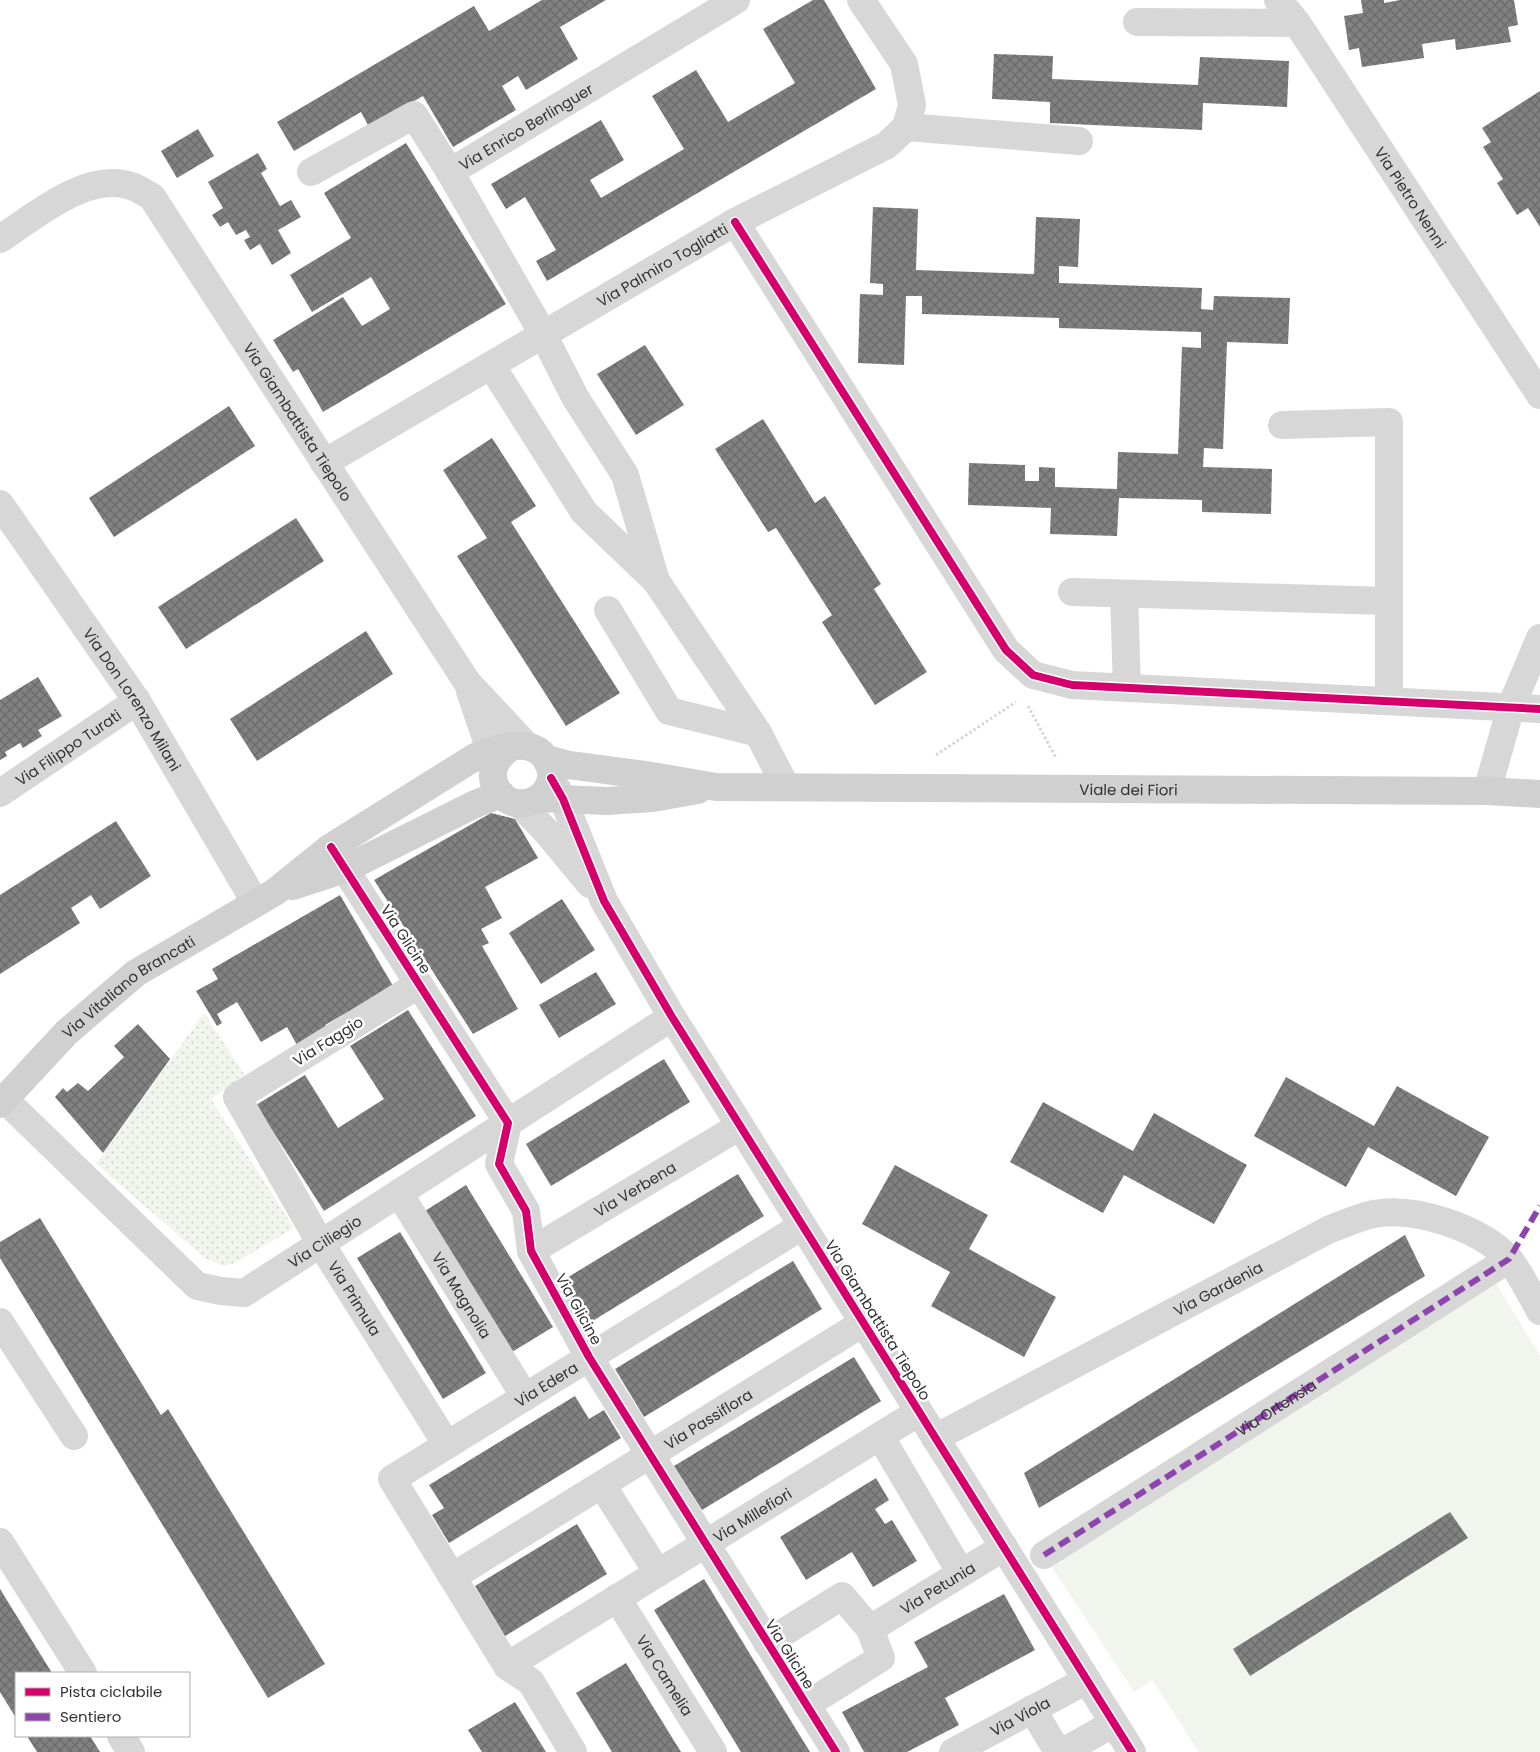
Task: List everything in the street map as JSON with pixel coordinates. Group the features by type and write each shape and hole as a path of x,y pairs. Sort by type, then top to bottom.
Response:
{"street":[{"name":"Via Enrico Berlinguer","path":"656,581 625,475 575,397 543,334 450,172 736,0"},
{"path":"860,0 904,64 912,105 906,127 1078,142"},
{"name":"Via Pietro Nenni","path":"1278,0 1297,23 1540,395"},
{"path":"1137,22 1297,23"},
{"path":"311,172 414,115 450,172"},
{"name":"Via Palmiro Togliatti","path":"324,463 735,222 887,145 906,127"},
{"name":"Via Giambattista Tiepolo","path":"0,239 74,191 94,185 113,184 131,186 152,197 466,682"},
{"path":"735,222 1028,686 1072,685 1540,708"},
{"path":"492,365 584,512 656,581 758,733 786,787"},
{"path":"1282,425 1389,422 1389,700"},
{"name":"Via Don Lorenzo Milani","path":"1,507 137,701 265,897"},
{"path":"1072,592 1389,601"},
{"path":"1124,594 1127,688"},
{"path":"608,610 669,711 758,733"},
{"path":"1487,791 1511,707 1540,638"},
{"path":"466,682 524,774 580,839 604,901"},
{"path":"466,682 524,774 546,831 604,901"},
{"name":"Via Filippo Turati","path":"0,793 137,701"},
{"path":"338,858 454,769 475,757 607,801"},
{"path":"338,858 475,804 524,774 570,765 716,786"},
{"path":"580,839 584,816 594,807 607,801 653,798 716,786"},
{"name":"Viale dei Fiori","path":"716,786 1487,791 1540,794"},
{"name":"Via Vitaliano Brancati","path":"2,1102 67,1032 136,973 265,897 338,858"},
{"name":"Via Glicine","path":"338,858 508,1123 499,1164 526,1211 531,1251 589,1357 836,1752"},
{"name":"Via Giambattista Tiepolo","path":"604,901 672,1017 1132,1752"},
{"name":"Via Faggio","path":"237,1097 418,984"},
{"name":"Via Ciliegio","path":"2,1102 197,1286 220,1291 244,1293 672,1017"},
{"name":"Via Primula","path":"237,1097 321,1244 447,1445"},
{"name":"Via Verbena","path":"531,1251 740,1126"},
{"name":"Via Magnolia","path":"399,1193 525,1397"},
{"name":"Via Gardenia","path":"935,1438 1330,1229 1374,1214 1411,1213 1451,1224 1482,1237 1509,1259"},
{"name":"Via Edera","path":"452,1577 392,1479 802,1226"},
{"path":"1509,1259 1540,1311"},
{"name":"Via Ortensia","path":"1044,1555 1509,1259"},
{"path":"0,1322 74,1436"},
{"name":"Via Passiflora","path":"452,1577 863,1323"},
{"name":"Via Millefiori","path":"507,1666 919,1412"},
{"path":"880,1436 961,1573"},
{"path":"602,1485 658,1573"},
{"path":"0,1542 82,1672"},
{"name":"Via Petunia","path":"870,1629 1004,1547"},
{"path":"452,1577 507,1666 531,1682 573,1752"},
{"path":"767,1643 842,1596 870,1629 882,1658 806,1705"},
{"name":"Via Camelia","path":"618,1598 713,1752"},
{"name":"Via Viola","path":"953,1752 1087,1680"},
{"path":"1032,1709 1058,1752"},
{"path":"1063,1752 1114,1723"},
{"path":"122,1737 132,1752"}],"path":[{"path":"936,755 1028,686 1056,758"}],"shaded area":[{"path":"204,1013 245,1075 211,1099 294,1228 235,1263 224,1266 206,1259 96,1164"},
{"path":"1495,1281 1540,1356 1540,1752 1199,1752 1152,1680 1134,1692 1051,1566"}],"building":[{"path":"542,0 606,0 560,27 578,59 526,90 518,76 502,86 516,110 453,147 423,96 369,127 361,112 294,151 277,122 474,6 489,31"},
{"path":"813,0 824,0 876,89 547,281 536,261 556,250 525,197 506,209 491,184 601,120 624,160 590,180 601,198 684,149 652,96 696,70 728,122 795,83 763,29"},
{"path":"1361,0 1384,0 1384,3 1400,0 1514,0 1518,25 1508,27 1511,42 1456,50 1455,39 1422,44 1424,58 1362,67 1359,48 1349,50 1344,16 1363,13"},
{"path":"994,54 1053,56 1052,79 1198,85 1200,57 1289,61 1287,107 1203,103 1202,130 1050,123 1050,102 992,99"},
{"path":"1540,91 1540,227 1528,208 1517,215 1497,183 1503,179 1483,147 1491,142 1482,128"},
{"path":"198,129 214,156 177,178 161,151"},
{"path":"406,143 506,304 323,412 298,369 293,372 273,340 343,297 362,326 390,309 371,277 312,312 290,275 351,238 324,193"},
{"path":"258,153 267,169 261,173 280,206 291,200 301,217 278,230 291,253 272,265 260,244 250,250 244,240 250,237 246,230 236,235 228,222 220,227 212,215 223,208 208,182"},
{"path":"873,207 918,209 916,270 1034,274 1036,217 1080,219 1078,267 1059,266 1059,283 1202,288 1201,309 1213,310 1214,296 1290,298 1288,344 1227,342 1223,449 1204,448 1203,467 1272,469 1271,514 1202,512 1202,500 1119,498 1117,536 1050,534 1051,508 968,505 969,463 1025,465 1025,481 1039,481 1039,467 1055,468 1055,487 1117,489 1118,452 1178,454 1182,347 1201,348 1201,332 1059,328 1059,318 922,314 922,296 906,296 904,365 858,363 860,294 883,295 883,284 870,283"},
{"path":"645,345 684,405 636,435 597,374"},
{"path":"229,406 255,446 114,537 89,498"},
{"path":"763,419 815,503 825,496 881,584 874,589 927,672 875,705 822,622 832,615 776,528 768,532 715,449"},
{"path":"492,438 536,506 511,522 620,693 566,726 457,556 487,538 443,470"},
{"path":"296,518 324,561 186,649 158,607"},
{"path":"366,631 393,674 257,761 230,719"},
{"path":"38,677 62,716 38,730 42,736 23,748 20,743 5,752 7,756 0,760 0,700"},
{"path":"491,813 515,819 538,858 485,887 502,918 481,929 489,943 482,946 518,1009 473,1034 374,880"},
{"path":"116,821 151,876 100,909 91,895 71,908 80,923 0,974 0,895"},
{"path":"340,895 393,986 325,1025 328,1029 298,1047 287,1027 261,1042 237,1002 217,1014 222,1023 217,1026 196,991 218,979 212,969"},
{"path":"562,899 595,950 541,984 509,933"},
{"path":"596,972 616,1004 559,1038 539,1005"},
{"path":"408,1010 476,1116 324,1211 256,1105 305,1075 338,1128 384,1099 350,1046"},
{"path":"138,1024 170,1059 103,1153 55,1097 63,1088 67,1092 78,1083 88,1091 124,1057 114,1046"},
{"path":"664,1059 690,1102 551,1186 526,1144"},
{"path":"1286,1077 1374,1126 1397,1086 1489,1137 1456,1196 1368,1147 1346,1187 1254,1136"},
{"path":"1043,1102 1133,1151 1154,1113 1247,1165 1214,1224 1124,1175 1103,1213 1010,1162"},
{"path":"895,1165 988,1215 969,1249 1056,1297 1024,1357 931,1306 950,1272 862,1224"},
{"path":"738,1174 764,1216 586,1325 560,1282"},
{"path":"466,1185 553,1327 512,1352 425,1211"},
{"path":"40,1218 161,1415 168,1409 325,1664 268,1698 0,1258 0,1242"},
{"path":"400,1232 486,1373 443,1399 357,1258"},
{"path":"1405,1235 1425,1276 1039,1508 1024,1473"},
{"path":"793,1261 822,1309 644,1417 615,1369"},
{"path":"854,1357 881,1401 702,1510 674,1466"},
{"path":"575,1396 589,1419 604,1410 621,1438 449,1543 432,1515 444,1508 429,1485"},
{"path":"876,1478 889,1500 875,1509 885,1524 892,1520 917,1561 873,1587 852,1552 806,1580 780,1537"},
{"path":"1450,1512 1468,1538 1250,1676 1233,1649"},
{"path":"577,1524 607,1574 505,1636 475,1586"},
{"path":"704,1579 810,1752 741,1752 654,1610"},
{"path":"0,1589 51,1672 15,1672 15,1716 0,1692"},
{"path":"1004,1594 1035,1650 945,1698 959,1725 907,1752 864,1752 842,1712 928,1667 914,1642"},
{"path":"626,1663 681,1752 612,1752 576,1693"},
{"path":"515,1702 546,1752 482,1752 468,1730"},
{"path":"28,1737 91,1737 100,1752 37,1752"}],"marked path":[{"path":"1044,1555 1509,1259 1540,1206"}],"cycle path":[{"path":"735,222 1006,650 1033,675 1072,685 1540,709"},
{"path":"551,778 563,799 604,901 672,1017 1132,1752"},
{"path":"331,847 508,1123 499,1164 526,1211 531,1251 589,1357 836,1752"}]}
